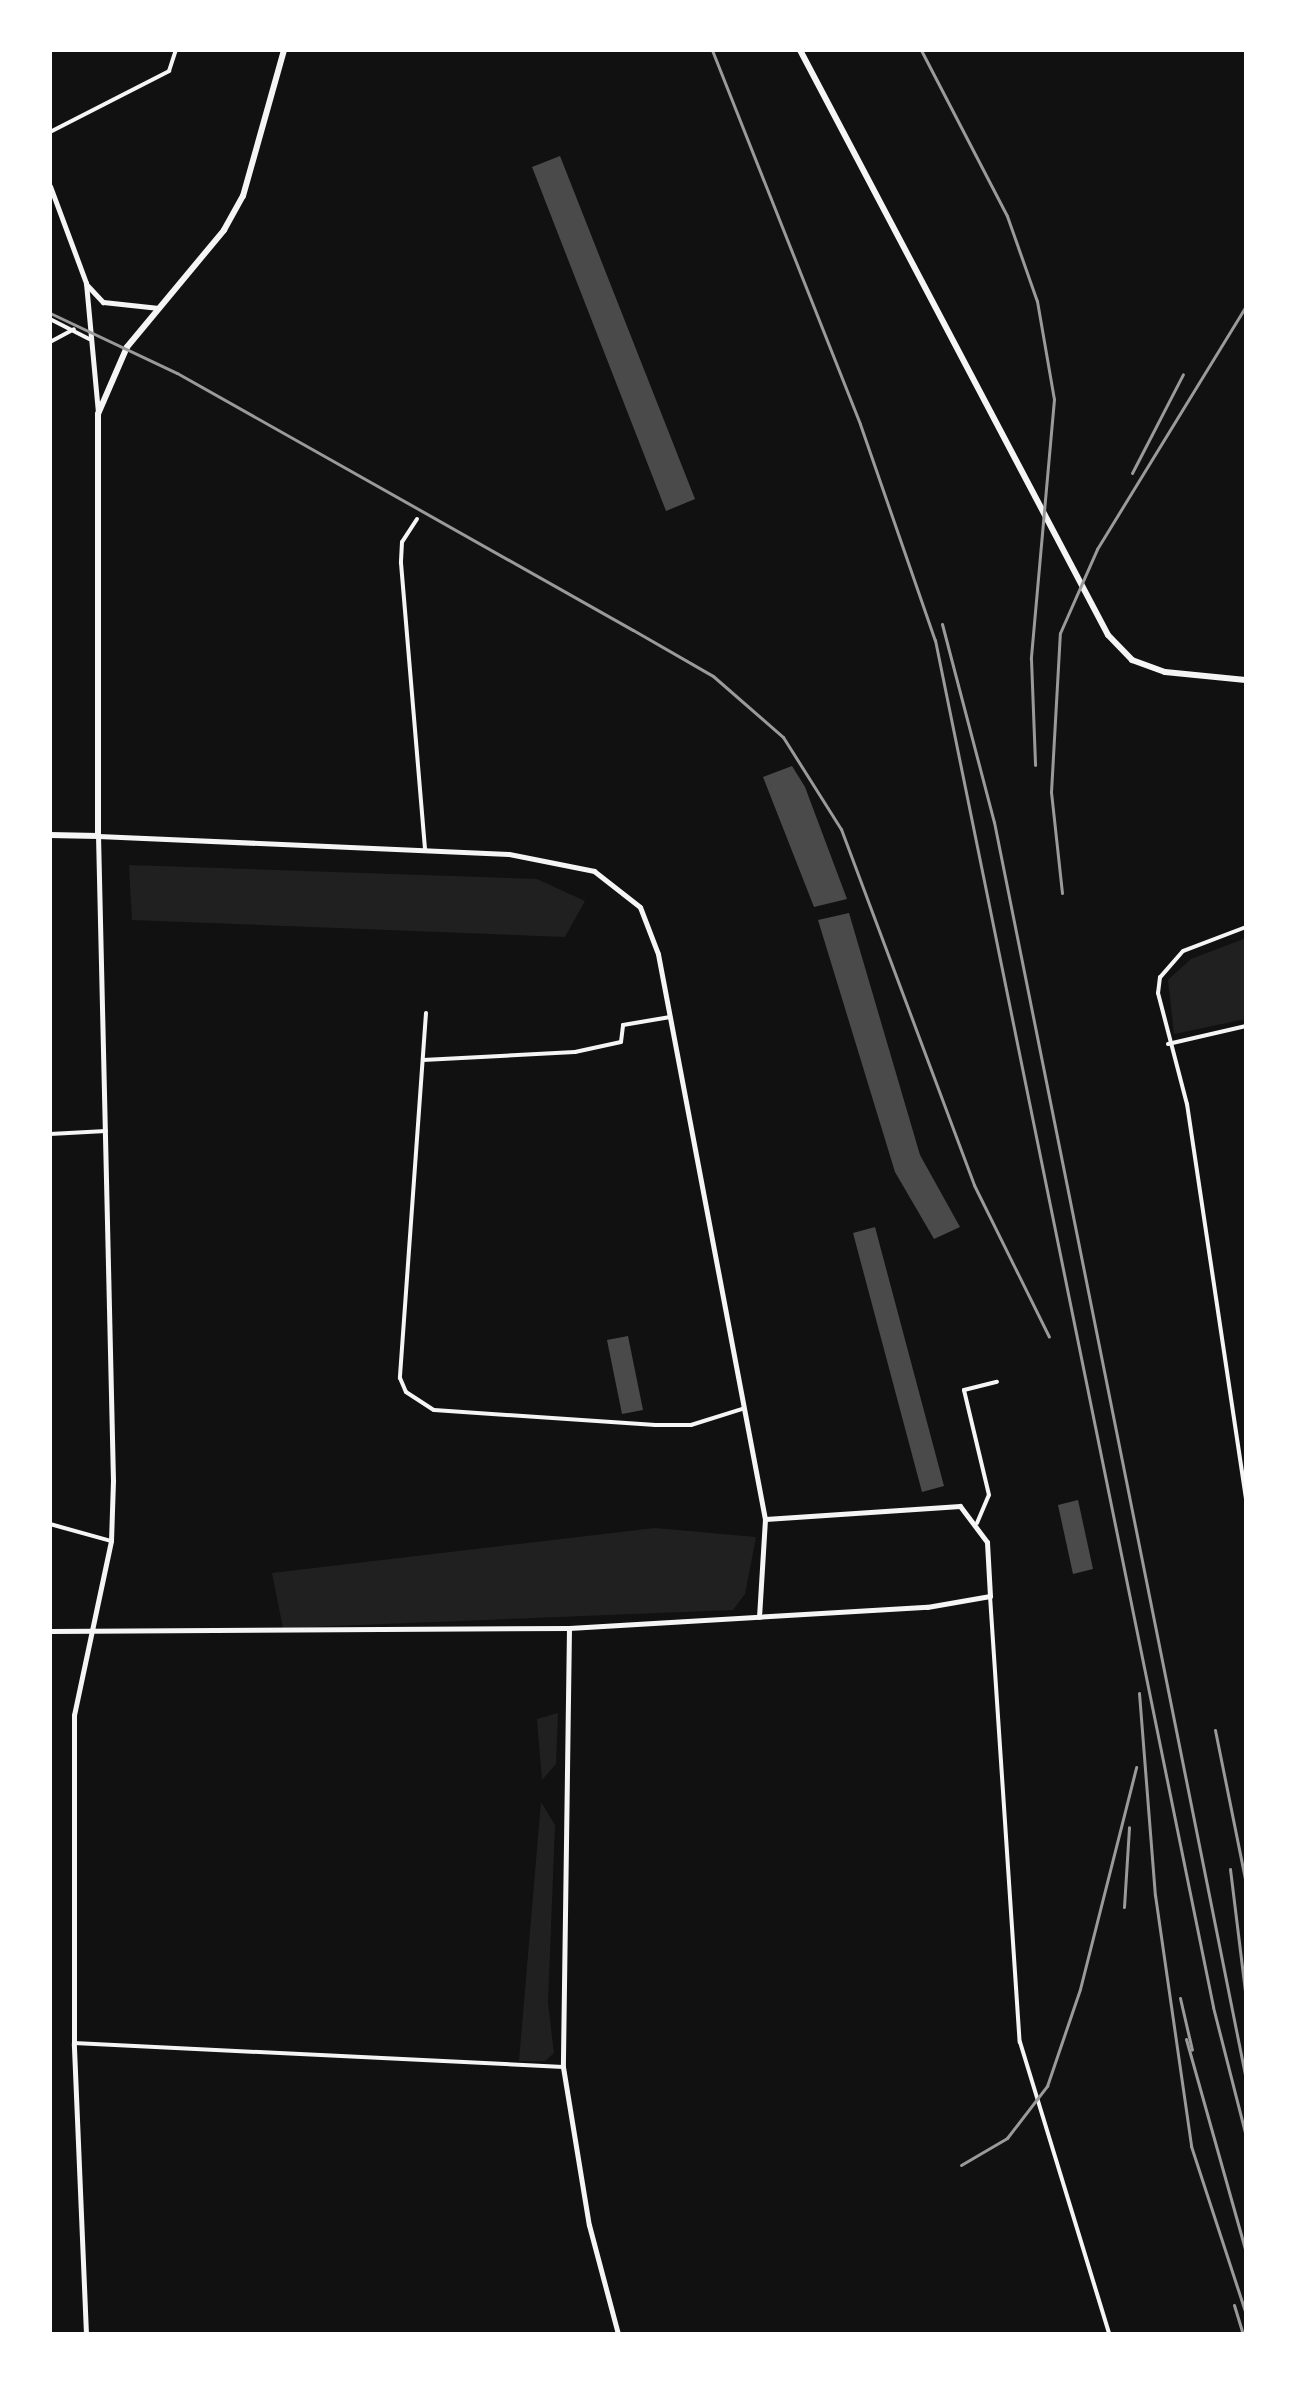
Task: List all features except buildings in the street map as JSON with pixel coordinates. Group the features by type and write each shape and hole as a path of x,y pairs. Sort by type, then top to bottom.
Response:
{"main road":[{"path":"50,835 98,836 98,414 117,363 224,230 243,196 284,50"},
{"path":"800,50 1090,607 1132,660 1165,672 1246,680"}],"street":[{"path":"50,132 169,71 176,50"},
{"path":"50,186 86,283 98,414"},
{"path":"86,283 103,302 159,308"},
{"path":"50,319 89,339"},
{"path":"50,342 74,329"},
{"path":"417,519 402,542 401,563 425,851"},
{"path":"86,2334 74,2043 74,1715 111,1541 106,1131 98,836 557,860 594,871 640,907 652,928 765,1519 759,1617"},
{"path":"1246,927 1183,951 1160,977 1168,1044 1187,1104 1246,1499"},
{"path":"426,1013 400,1378 406,1392 434,1410 655,1425 691,1425 742,1409"},
{"path":"423,1060 575,1052 621,1042 623,1025 670,1017"},
{"path":"1168,1044 1246,1026"},
{"path":"50,1134 106,1131"},
{"path":"977,1523 989,1495 964,1390 997,1382"},
{"path":"765,1519 960,1506 977,1523 989,1551 1020,2042 1109,2334"},
{"path":"50,1524 111,1541"},
{"path":"50,1631 569,1628 927,1607 990,1596"},
{"path":"569,1628 563,2067 589,2225 618,2334"},
{"path":"74,2043 563,2067"}],"shaded area":[{"path":"129,865 537,879 585,901 565,937 132,920"},
{"path":"1246,938 1246,1019 1174,1034 1168,980 1191,959"},
{"path":"655,1528 756,1537 745,1594 733,1610 283,1628 272,1573"},
{"path":"558,1713 556,1764 542,1780 537,1719"},
{"path":"541,1802 555,1825 548,2003 554,2053 545,2061 519,2061"}],"railway":[{"path":"712,50 860,424 935,640 1213,2007 1246,2136"},
{"path":"921,50 1007,216 1037,301 1054,399 1031,659 1035,765"},
{"path":"1062,893 1051,792 1060,633 1097,549 1246,306"},
{"path":"50,313 177,373 713,676 783,737 841,829 974,1185 1049,1337"},
{"path":"1132,473 1183,374"},
{"path":"942,624 994,822 1246,2080"},
{"path":"1139,1693 1155,1895 1191,2146 1246,2314"},
{"path":"1215,1730 1246,1884"},
{"path":"961,2165 1007,2138 1047,2086 1080,1989 1136,1767"},
{"path":"1124,1907 1129,1827"},
{"path":"1230,1869 1246,2000"},
{"path":"1180,1998 1192,2050"},
{"path":"1186,2039 1246,2252"},
{"path":"1234,2305 1243,2334"}]}
